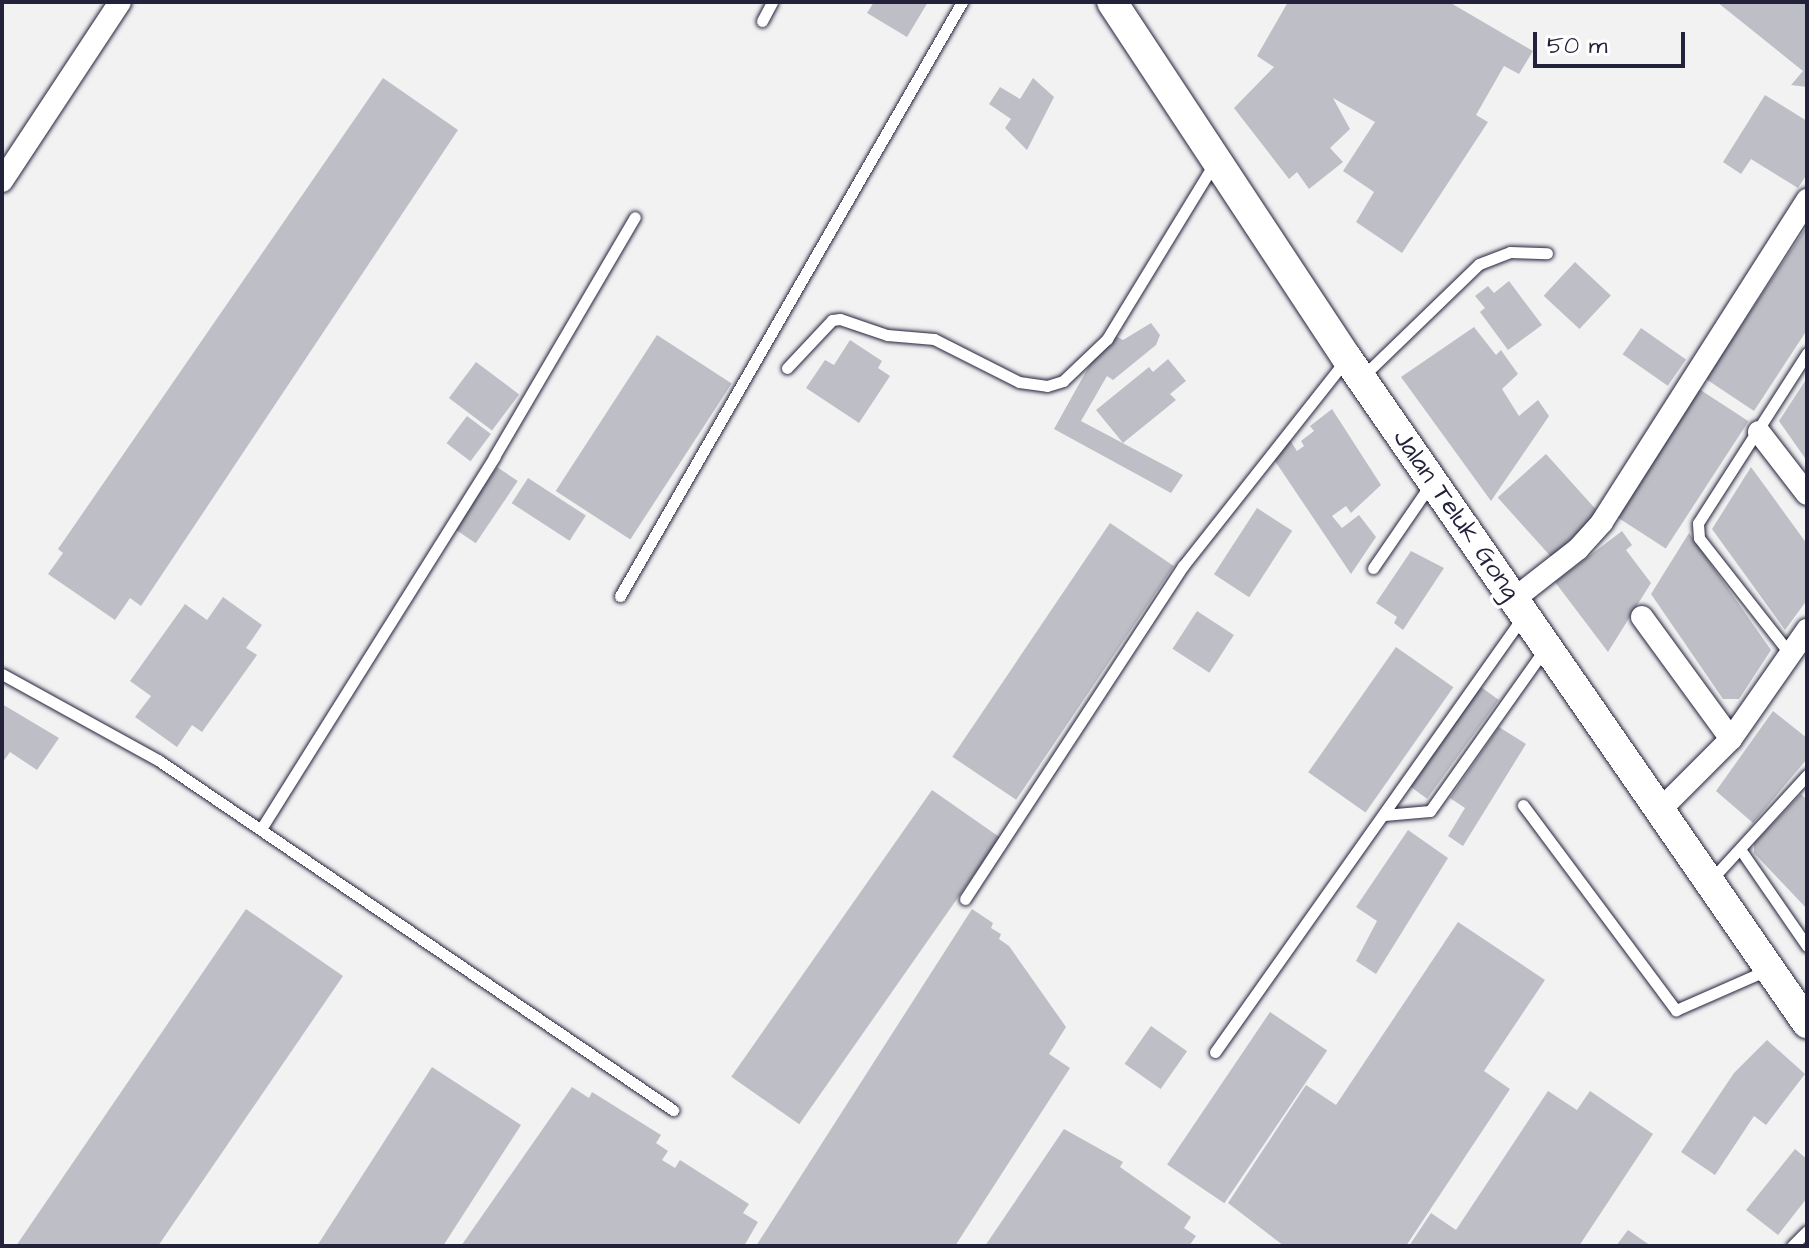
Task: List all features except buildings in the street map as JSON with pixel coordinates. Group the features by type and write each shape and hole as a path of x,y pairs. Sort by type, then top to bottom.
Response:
{"street":[{"path":"2,181 120,2"},
{"name":"Jalan Teluk Gong","path":"1112,2 1354,368 1807,1023"},
{"path":"1519,607 1602,522 1807,200"},
{"path":"1759,432 1807,494"},
{"path":"1642,617 1731,739"},
{"path":"1660,810 1731,739 1807,630"}],"lane":[{"path":"762,21 772,2"},
{"path":"620,596 962,2"},
{"path":"787,368 832,320 840,319 887,335 934,339 1019,382 1056,385 1107,339 1217,160"},
{"path":"261,829 494,457 635,217"},
{"path":"965,899 1183,566 1354,368 1479,264 1510,252 1547,253"},
{"path":"1790,654 1699,538 1698,523 1807,353"},
{"path":"1373,568 1432,481"},
{"path":"1215,1052 1384,815 1519,607"},
{"path":"1384,815 1430,811 1547,647"},
{"path":"2,674 158,760 673,1110"},
{"path":"1710,882 1807,775"},
{"path":"1523,805 1676,1010 1770,969"},
{"path":"1740,849 1807,946"},
{"path":"1792,1246 1807,1231"}]}
